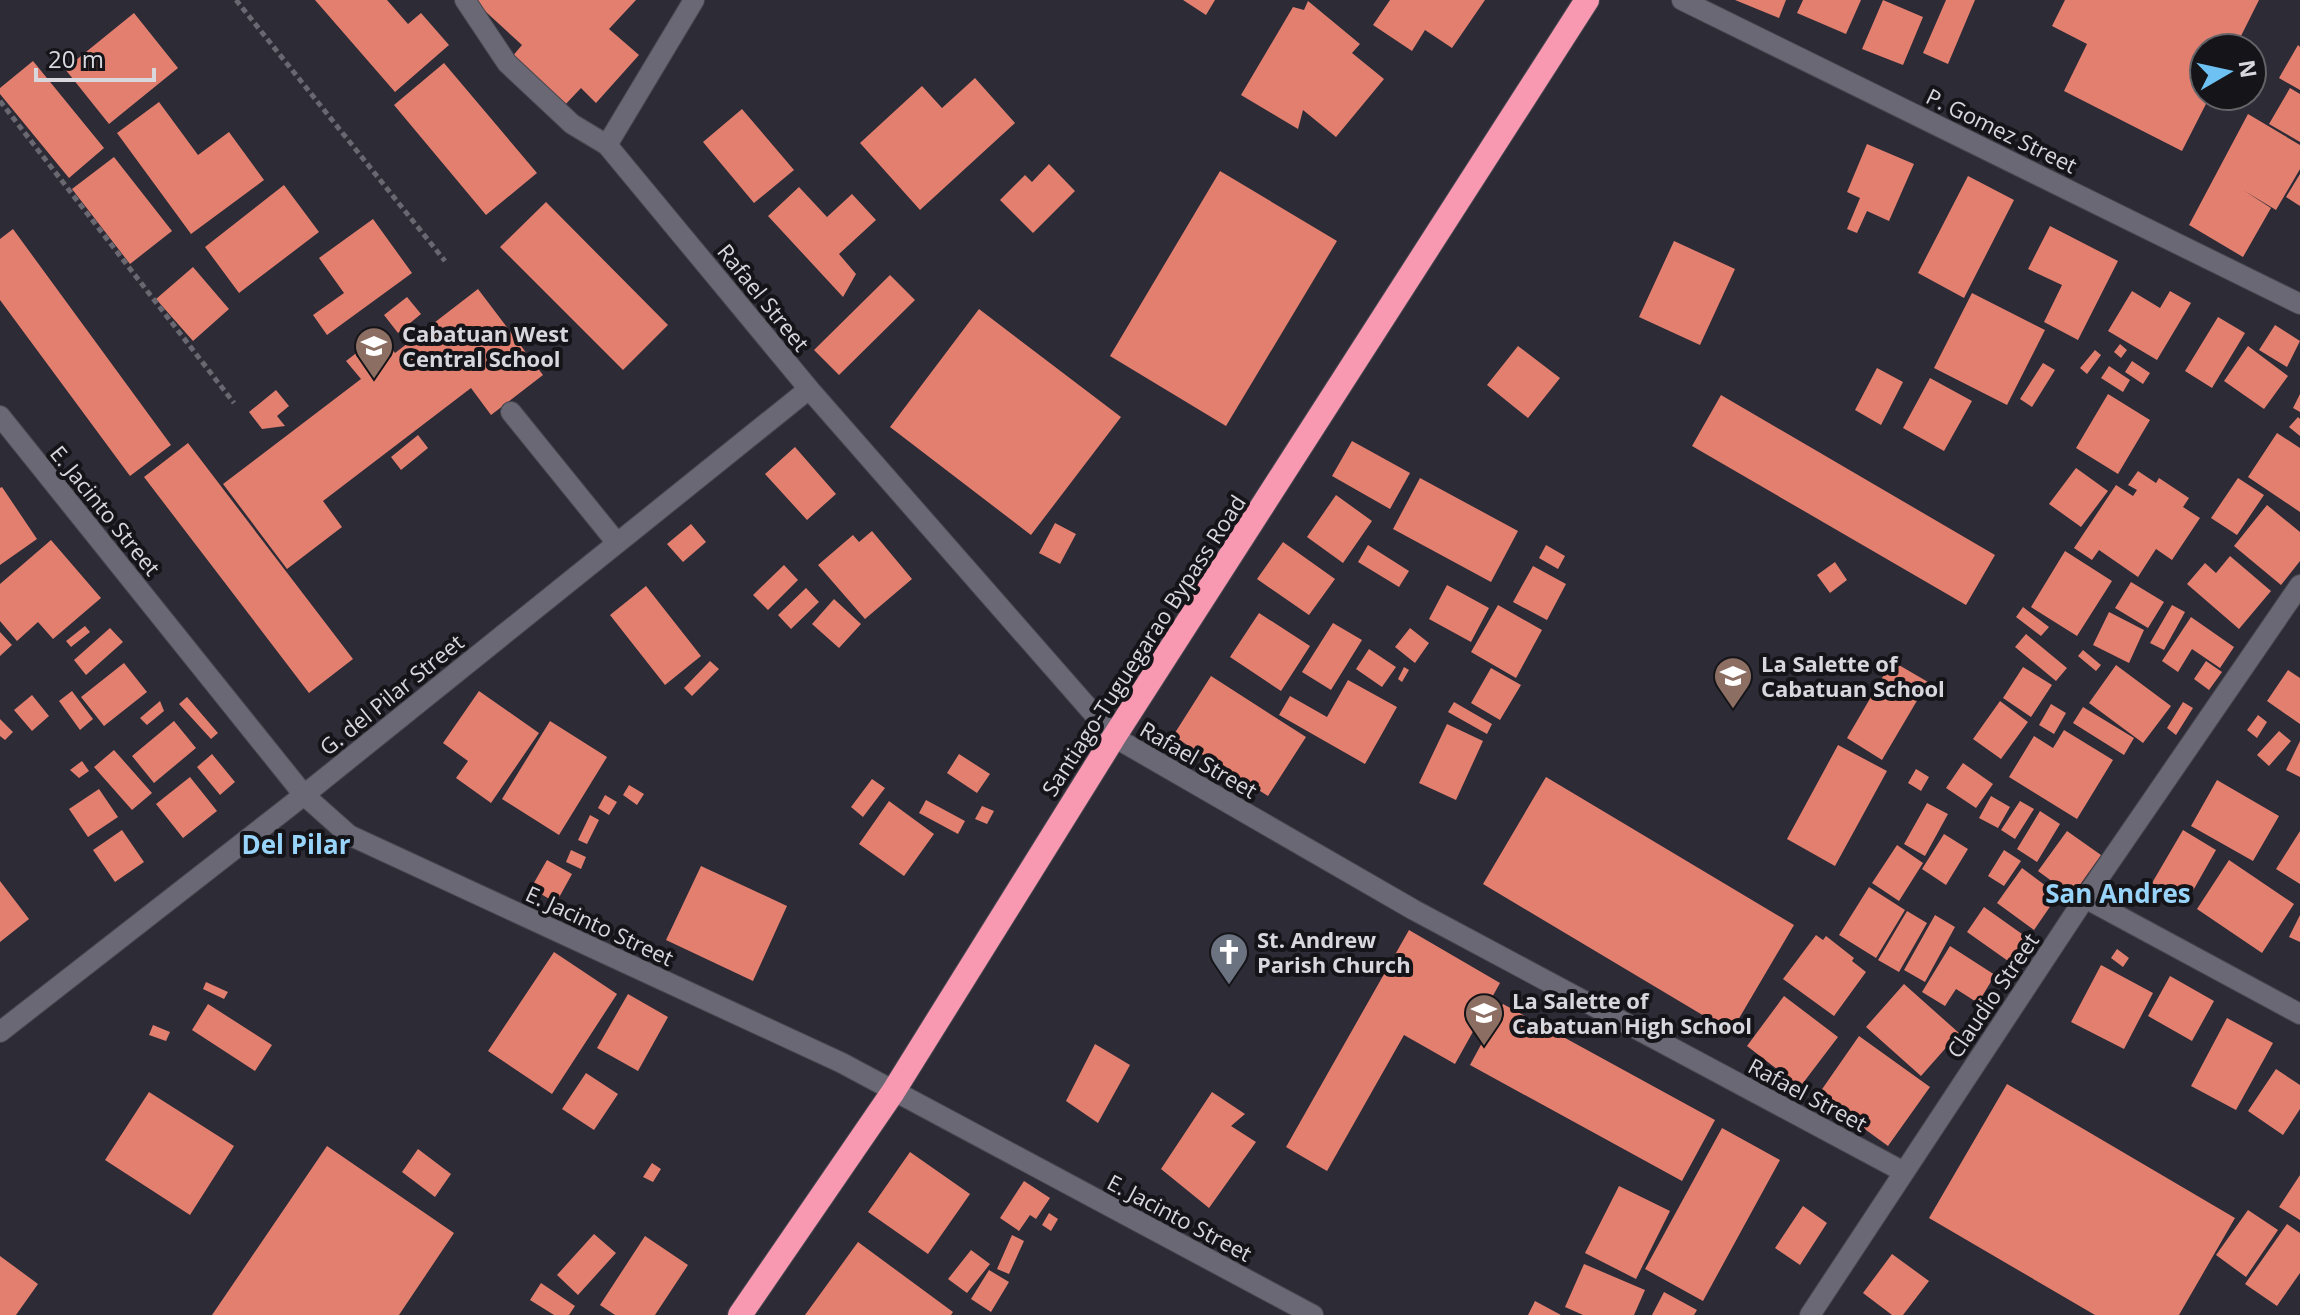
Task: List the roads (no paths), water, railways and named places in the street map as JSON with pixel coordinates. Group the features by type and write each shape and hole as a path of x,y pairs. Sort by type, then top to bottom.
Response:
{"highway":[{"name":"Santiago-Tuguegarao Bypass Road","path":"740,1315 893,1092 1114,737 1587,0"}],"street":[{"name":"Rafael Street","path":"465,0 507,63 572,124 607,145 809,389 1114,737 1414,910 1904,1172"},
{"path":"607,145 694,0"},
{"name":"P. Gomez Street","path":"1682,0 2300,304"},
{"name":"G. del Pilar Street","path":"0,1032 304,795 809,389"},
{"path":"511,412 617,543"},
{"name":"E. Jacinto Street","path":"0,416 304,795 349,835 842,1063 1313,1315"},
{"name":"Claudio Street","path":"1810,1315 2085,898 2300,585"},
{"path":"2085,898 2300,1014"}],"place":[{"name":"Cabatuan West Central School","path":"374,380"},
{"name":"La Salette of Cabatuan School","path":"1733,710"},
{"name":"St. Andrew Parish Church","path":"1229,986"},
{"name":"La Salette of Cabatuan High School","path":"1484,1047"}],"district":[{"name":"Del Pilar","path":"296,844"},
{"name":"San Andres","path":"2118,893"}]}
